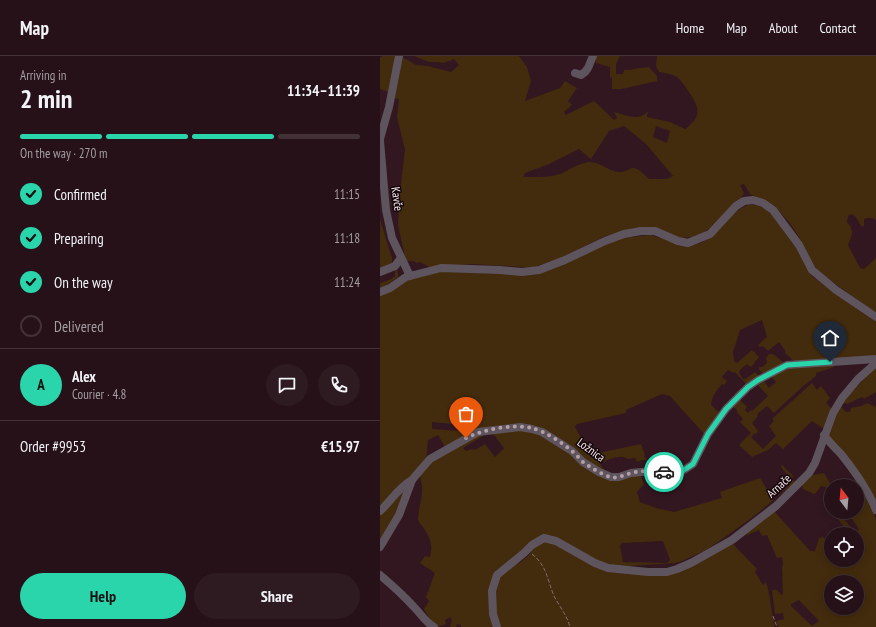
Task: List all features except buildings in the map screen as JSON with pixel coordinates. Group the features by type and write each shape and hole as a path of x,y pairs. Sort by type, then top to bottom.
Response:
{"street":[{"name":"Kavče","path":"399,56 389,107 380,140 386,210 392,238 410,276"},
{"path":"575,73 581,74 585,72 593,56"},
{"path":"380,292 410,276 441,268 522,272 539,270 566,260 605,241 624,234 641,231 655,231 678,241 688,243 710,234 736,206 744,201 753,200 763,203 773,210 799,245 812,270 836,290 876,317"},
{"path":"380,272 395,266 401,258"},
{"name":"Ložnica","path":"380,511 401,488 412,480 430,459 466,438 486,430 520,427 532,428 542,432 572,451 583,462 599,472 611,477 652,471 681,472 693,464 708,434 726,409 748,387 758,380 787,365 876,358"},
{"name":"Arnače","path":"527,550 532,545 544,538 556,541 594,563 608,568 648,572 667,572 691,563 732,540 776,506 809,473 833,413 842,398 876,363"},
{"path":"824,436 841,455 870,495 876,510"},
{"name":"Ložnica","path":"380,547 399,515 412,480"},
{"path":"497,627 493,614 492,591 494,581 497,575 527,550"},
{"path":"380,575 404,596 425,621 434,627"}],"path":[{"path":"527,550 541,561 555,596 570,627"},
{"path":"773,616 777,627"}],"shaded area":[{"path":"382,56 396,56 388,92 380,89 380,58"},
{"path":"401,56 416,65 428,66 451,72 459,65 454,59 444,63 429,62 414,56 519,56 527,67 531,81 525,101 560,88 565,81 577,88 568,101 572,105 564,112 566,115 594,101 614,120 617,118 614,112 636,117 641,116 648,111 647,117 670,122 685,129 697,116 697,108 693,98 681,80 671,74 659,72 656,66 657,56 876,56 876,220 866,218 864,219 864,226 861,226 856,217 852,214 848,216 847,222 852,231 852,236 848,245 860,268 864,269 876,258 876,314 818,271 789,222 776,208 750,194 744,184 740,185 744,193 741,198 736,201 710,228 693,237 681,238 656,228 633,228 603,237 563,257 534,267 473,264 429,267 420,262 416,263 414,261 406,261 398,225 405,150 397,117 399,99 393,98","holes":["624,126 646,144 673,176 667,179 649,179 634,168 623,172 616,172 597,163 588,162 560,174 542,177 523,177 525,173 549,164 579,149 591,159 609,131","656,126 670,131 667,143 653,137"]},
{"path":"596,56 620,56 616,64 616,74 623,74 624,70 649,67 657,76 657,81 622,89 612,89 610,67 596,63"},
{"path":"748,205 757,205 766,209 772,215 796,248 812,276 876,322 876,356 795,362 785,353 785,350 779,342 768,351 763,346 760,347 758,345 767,337 762,320 740,330 733,352 734,361 737,363 752,350 759,357 751,367 747,364 740,370 739,373 744,380 755,372 760,377 736,396 734,394 746,384 735,372 734,373 728,370 722,377 727,381 716,391 711,405 721,414 706,436 670,396 662,394 626,410 626,413 577,424 575,427 582,440 593,454 641,444 645,455 644,456 647,460 641,460 638,462 636,461 636,458 628,459 621,457 600,462 604,469 608,472 616,474 608,474 544,431 500,428 446,449 438,435 428,440 426,460 380,509 380,295 408,279 442,271 519,275 622,238 651,235 689,246 703,242 715,234 734,214","holes":["432,422 461,425 461,431 432,429"]},
{"path":"380,219 392,258 392,264 380,271"},
{"path":"395,268 398,273 398,277 384,287 380,288 380,283 395,276"},
{"path":"769,354 773,354 784,363 764,374 759,370 759,367 762,367 767,363 766,358"},
{"path":"832,365 834,367 816,373 816,376 774,413 767,406 757,414 758,416 752,423 758,431 751,437 763,449 776,436 769,426 774,421 772,419 812,383 817,390 821,386 830,398 826,403 833,410 824,429 812,421 783,449 776,443 768,450 752,457 739,445 751,433 740,422 743,419 737,410 732,406 738,398 747,407 745,410 748,413 768,396 756,383 764,381 769,388 776,382 770,375 787,368"},
{"path":"876,366 876,392 864,399 862,397 847,404 844,403 844,401"},
{"path":"867,403 876,407 876,504 864,487 864,479 858,479 829,438 828,427 841,407 846,412 850,412 851,408"},
{"path":"508,429 526,429 538,432 572,453 584,464 604,477 621,478 640,474 644,484 637,492 640,502 656,508 674,512 722,498 720,492 760,478 774,500 706,550 675,563 614,567 591,558 555,537 550,535 540,537 498,571 494,577 491,584 489,598 493,627 461,627 461,625 457,624 456,627 450,627 452,620 450,617 445,620 446,624 437,627 432,623 424,609 429,601 426,597 435,573 420,563 425,556 430,557 431,545 429,537 418,519 422,488 420,474 424,468 438,457 473,436 482,433","holes":["488,433 494,435 504,448 495,457 485,444 475,450 472,449 466,451 463,448","663,541 670,560 667,563 623,562 620,546 622,543"]},
{"path":"782,465 793,476 792,479 795,482 776,498 790,484 790,478 781,467"},
{"path":"824,473 828,479 824,479 824,487 821,486 814,494 803,489 802,485 808,476"},
{"path":"408,484 402,503 380,545 380,516"},
{"path":"864,494 869,501 876,519 876,627 778,627 776,621 784,619 783,613 775,614 772,590 777,590 781,595 783,594 782,557 777,558 767,535 762,536 759,530 747,535 744,532 773,510 810,551 815,551 819,538 822,536 824,538 824,567 864,567 864,527 858,527 852,519 864,519","holes":["799,600 819,621 812,626 791,606 791,604"]},
{"path":"838,519 844,519 850,527 844,527"},
{"path":"547,540 594,565 660,574 733,544 757,569 755,572 763,585 766,582 775,627 499,627 494,597 500,577 508,568 521,562 529,555 534,547"}],"way so far":[{"path":"466,438 486,430 520,427 532,428 542,432 572,451 583,462 599,472 611,477 652,471 664,472"}],"route":[{"path":"664,472 681,472 693,464 708,434 726,409 748,387 758,380 787,365 830,362"}]}
